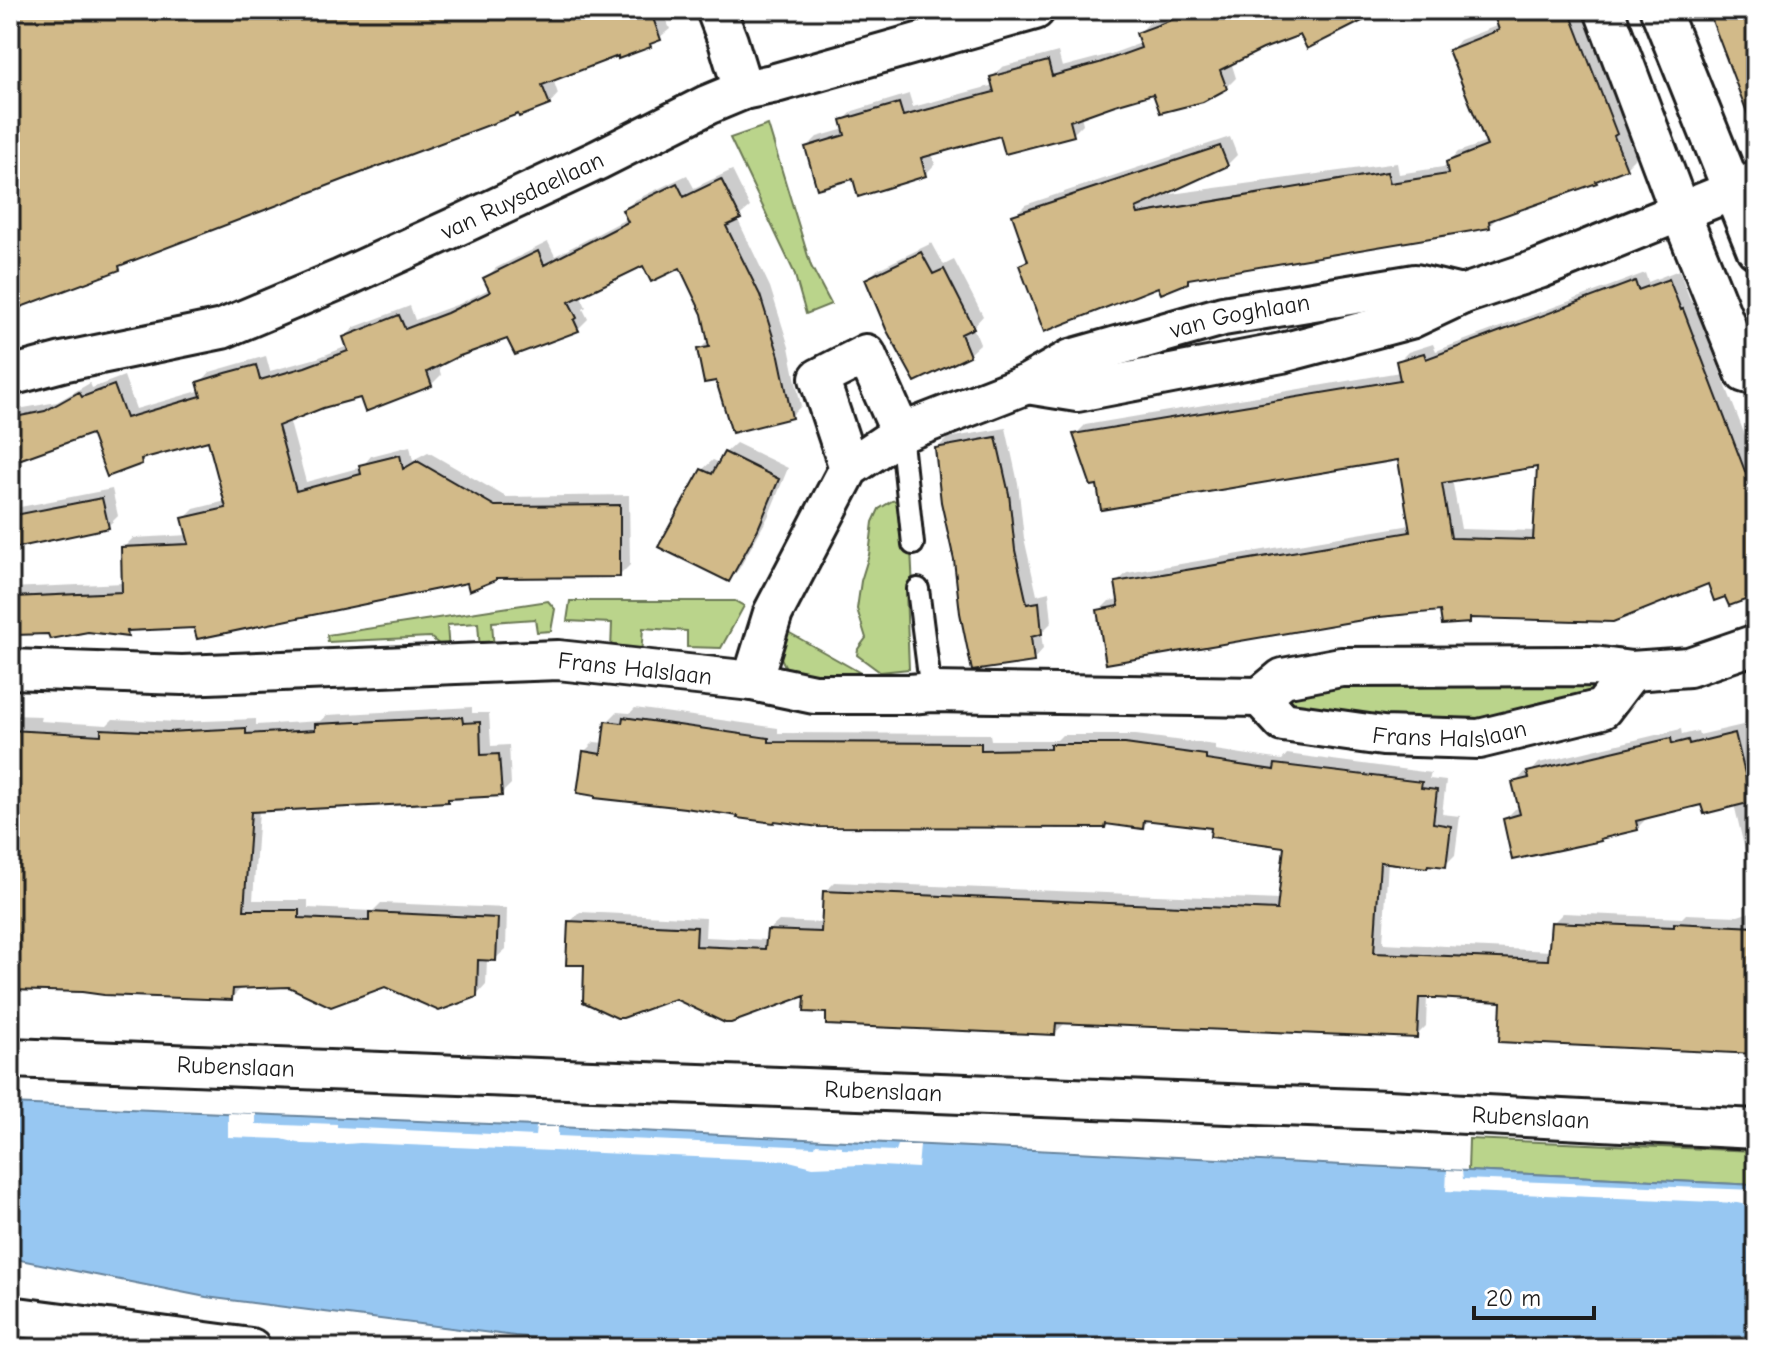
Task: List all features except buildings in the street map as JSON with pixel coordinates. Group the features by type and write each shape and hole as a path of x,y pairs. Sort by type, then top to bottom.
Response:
{"street":[{"path":"716,10 743,90"},
{"name":"van Ruysdaellaan","path":"10,376 62,362 222,329 466,222 743,90 1035,10"},
{"path":"1604,10 1745,373 1756,375"},
{"path":"1660,10 1744,185 1756,249"},
{"name":"van Goghlaan","path":"752,681 773,613 849,468 901,433 1027,384 1071,359 1223,316 1415,284 1461,295 1539,269 1744,185"},
{"path":"849,468 819,378 866,354 901,433"},
{"path":"1260,697 1283,678 1341,667 1594,666 1631,671 1689,667 1756,644"},
{"name":"Frans Halslaan","path":"10,669 182,675 558,660 752,681 814,694 931,692 1260,697 1283,722 1383,736 1479,739 1602,709 1631,671"},
{"name":"Rubenslaan","path":"10,1058 1388,1110 1756,1129"},
{"path":"10,1316 251,1348"}],"lane":[{"path":"901,433 913,544"},
{"path":"918,589 931,692"}],"green space":[{"path":"768,125 811,266 831,304 806,314 794,272 730,138"},
{"path":"905,499 913,589 906,590 909,669 880,672 857,655 866,638 857,609 861,581 869,555 873,522 879,509 892,501"},
{"path":"548,601 555,609 551,631 537,632 535,619 492,622 494,651 480,650 478,623 447,625 449,652 430,637 328,642 327,635"},
{"path":"570,601 735,601 744,606 721,648 687,647 687,631 643,628 641,656 611,651 612,623 567,621"},
{"path":"781,628 880,684 805,684 787,670 777,650"},
{"path":"1375,676 1588,681 1593,687 1593,696 1470,726 1293,709 1285,696"},
{"path":"1469,1139 1756,1151 1756,1185 1468,1171"}],"water":[{"path":"10,1104 558,1127 1756,1185 1756,1336 1608,1339 1551,1348 651,1348 515,1336 206,1297 10,1258"}],"pier":[{"path":"228,1113 256,1114 256,1124 337,1124 337,1127 535,1136 536,1127 558,1127 558,1136 815,1147 816,1144 842,1146 842,1149 896,1151 898,1145 920,1145 918,1168 862,1165 813,1167 789,1161 360,1143 302,1144 282,1139 228,1137"},
{"path":"1447,1170 1462,1171 1463,1179 1756,1190 1756,1207 1737,1203 1446,1191"}]}
